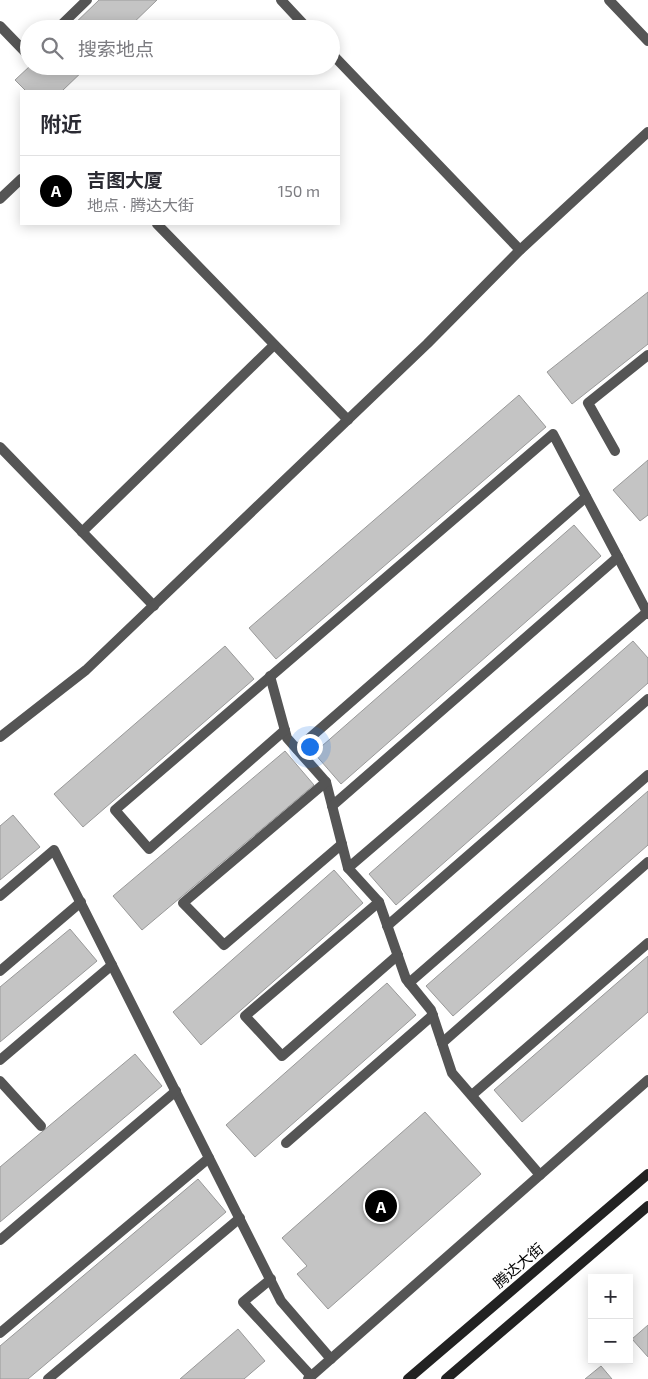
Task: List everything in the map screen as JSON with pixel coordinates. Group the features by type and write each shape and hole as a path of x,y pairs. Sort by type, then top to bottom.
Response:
{"main road":[{"name":"腾达大街","path":"408,1379 648,1174"},
{"path":"446,1379 648,1206"}],"street":[{"path":"66,20 87,0"},
{"path":"281,0 300,20"},
{"path":"609,0 648,41"},
{"path":"0,26 20,47"},
{"path":"340,62 520,250"},
{"path":"0,737 86,670 348,420 520,250 648,132"},
{"path":"0,199 20,180"},
{"path":"158,225 348,420"},
{"path":"82,532 274,345"},
{"path":"615,451 588,403 648,355"},
{"path":"285,730 149,849 114,810 553,434 648,613 348,868"},
{"path":"0,447 154,606"},
{"path":"297,749 586,497"},
{"path":"332,806 618,557"},
{"path":"270,676 287,738 326,782 348,868 379,902 409,983 433,1015 452,1073 540,1175"},
{"path":"387,926 648,698"},
{"path":"409,983 648,775"},
{"path":"326,782 184,903 224,945 342,844"},
{"path":"0,896 54,850 281,1300 331,1359"},
{"path":"442,1043 648,862"},
{"path":"0,971 81,902"},
{"path":"379,902 245,1016 282,1056 398,955"},
{"path":"472,1095 648,943"},
{"path":"0,1060 112,965"},
{"path":"286,1143 433,1015"},
{"path":"271,1279 243,1302 315,1376 331,1359 648,1080"},
{"path":"0,1081 41,1126"},
{"path":"0,1240 176,1091"},
{"path":"0,1333 209,1158"},
{"path":"48,1379 240,1218"}],"building":[{"path":"99,0 157,0 136,20 78,20"},
{"path":"20,75 79,75 63,90 25,90 15,80"},
{"path":"648,292 648,344 572,404 547,372"},
{"path":"519,395 546,427 276,659 249,628"},
{"path":"648,460 648,515 640,521 613,490"},
{"path":"574,525 601,556 341,784 314,753"},
{"path":"633,641 648,658 648,683 396,905 369,874"},
{"path":"225,646 254,679 83,827 54,794"},
{"path":"285,751 314,785 142,930 113,896"},
{"path":"648,791 648,845 453,1016 426,986"},
{"path":"13,815 40,847 0,880 0,826"},
{"path":"334,870 363,903 201,1045 173,1012"},
{"path":"70,929 97,961 0,1042 0,987"},
{"path":"648,956 648,1012 522,1122 494,1090"},
{"path":"387,983 416,1015 255,1157 226,1125"},
{"path":"135,1054 162,1086 0,1222 0,1167"},
{"path":"425,1112 481,1174 328,1309 297,1274 307,1266 282,1238"},
{"path":"198,1179 226,1212 28,1379 0,1379 0,1346"},
{"path":"648,1325 648,1357 633,1340"},
{"path":"238,1329 265,1361 244,1379 180,1379"},
{"path":"601,1366 612,1379 585,1379"}],"place":[{"name":"吉图大厦","path":"381,1206"}]}
